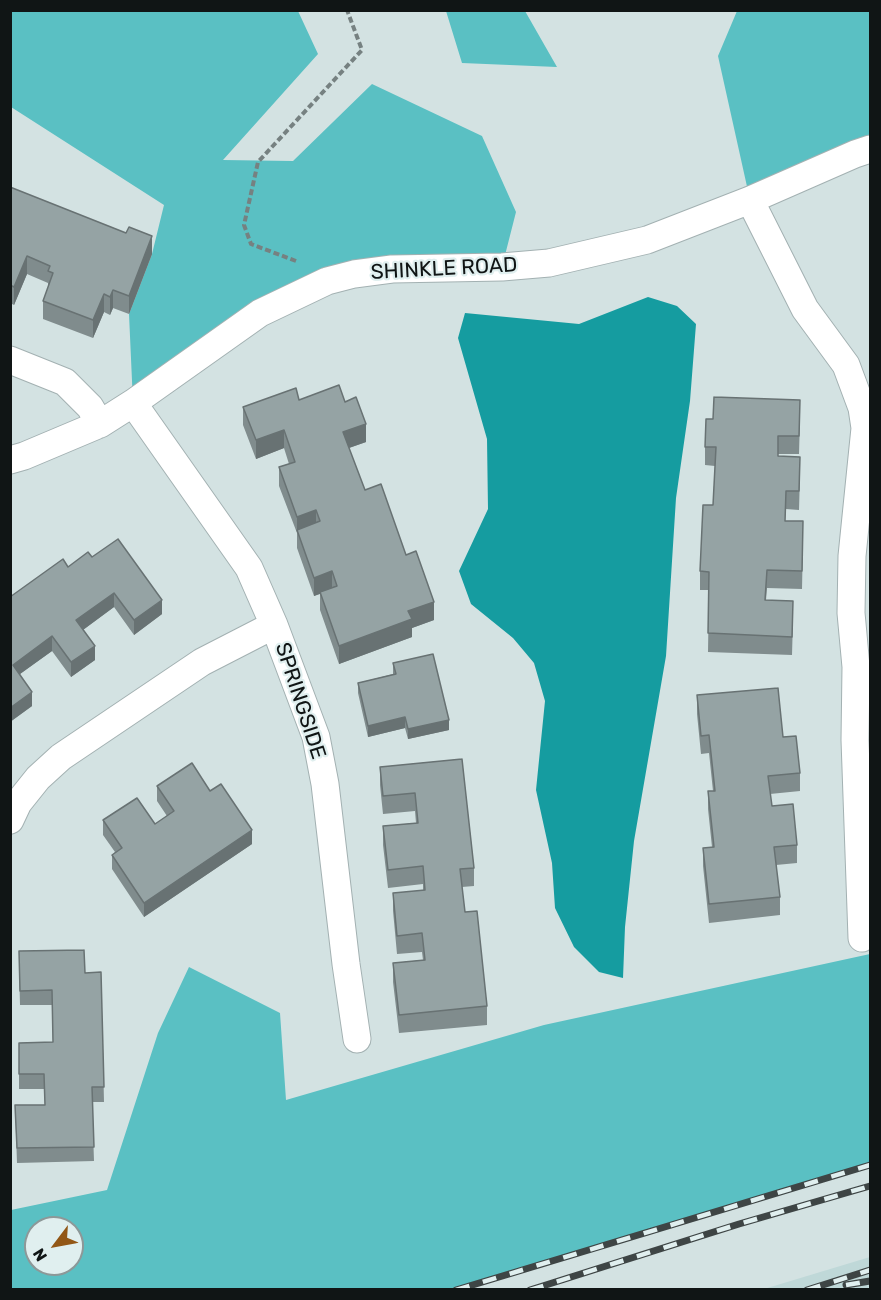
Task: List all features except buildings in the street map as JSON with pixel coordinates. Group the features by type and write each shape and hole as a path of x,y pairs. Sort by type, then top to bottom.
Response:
{"street":[{"name":"SHINKLE ROAD","path":"10,459 24,456 100,424 260,313 327,281 354,274 392,269 502,267 549,263 647,240 750,200 870,149"},
{"path":"750,200 805,309 846,365 866,408 852,556 851,613 863,667 855,740 862,938"},
{"path":"10,360 65,382 90,407 100,424"},
{"name":"SPRINGSIDE","path":"133,403 249,568 274,625 316,737 326,784 346,964 357,1039"},
{"path":"10,820 25,794 61,757 201,662 274,625"}],"path":[{"path":"327,281 294,259 251,243 244,225 258,162 362,50 347,10"}],"shaded area":[{"path":"10,11 298,11 318,54 223,160 293,161 372,84 482,136 516,212 502,267 354,274 133,403 129,314 152,254 164,205 11,107"},
{"path":"446,11 525,11 557,67 462,63"},
{"path":"737,11 870,11 870,149 750,200 718,56"},
{"path":"648,297 677,306 696,324 690,401 676,498 666,656 634,841 625,927 623,978 599,972 574,947 555,908 552,863 536,790 545,701 534,663 513,638 471,604 459,571 488,509 487,439 458,338 465,313 579,324"},
{"path":"870,954 870,1165 456,1289 11,1289 11,1210 107,1190 158,1033 189,967 280,1013 286,1100 544,1025"},
{"path":"870,1257 870,1289 764,1289"}],"railway":[{"path":"456,1290 870,1165"},
{"path":"530,1290 739,1224 870,1186"},
{"path":"807,1290 870,1270"},
{"path":"846,1285 870,1281"}]}
